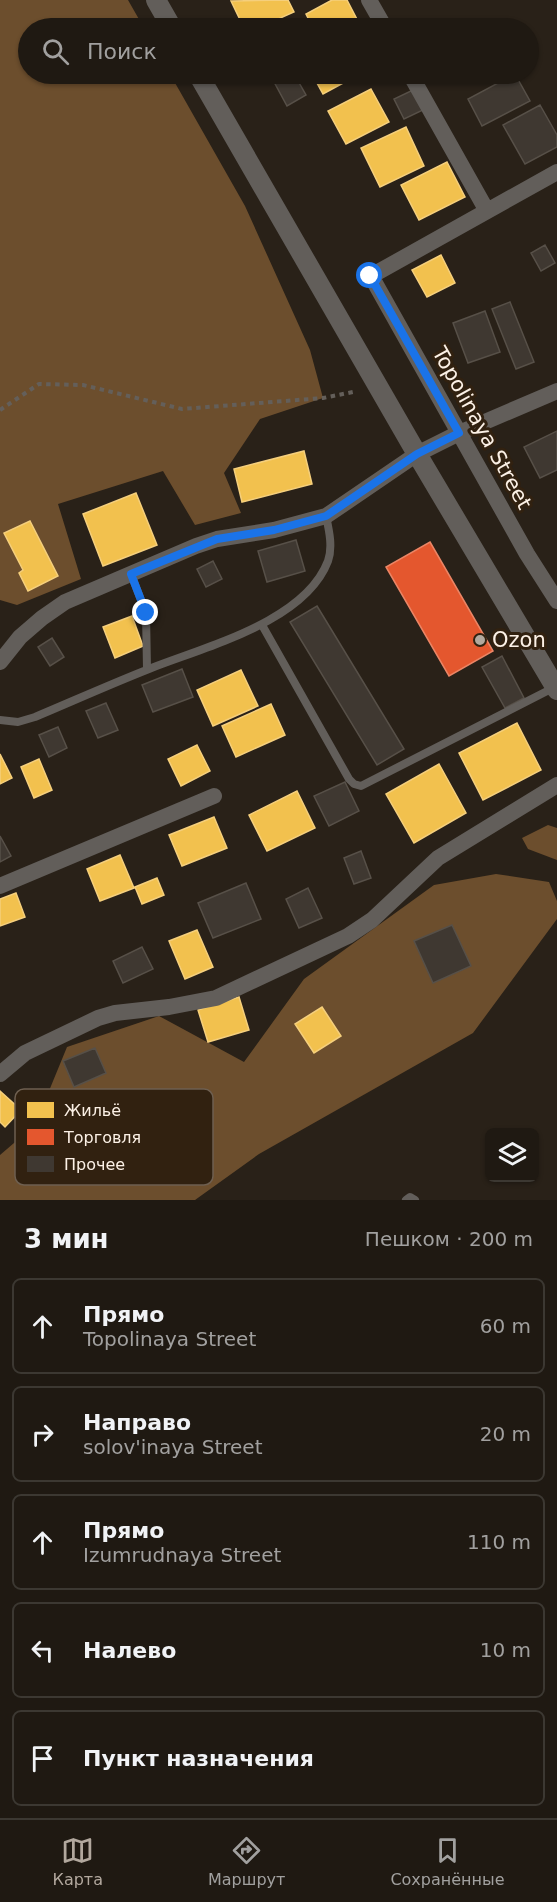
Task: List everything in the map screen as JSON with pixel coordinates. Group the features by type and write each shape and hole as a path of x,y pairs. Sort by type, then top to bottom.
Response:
{"street":[{"path":"156,0 166,18"},
{"path":"369,0 379,18"},
{"path":"204,84 417,454 556,688"},
{"path":"416,84 487,211 557,172"},
{"name":"Topolinaya Street","path":"487,211 370,276 527,554 557,601"},
{"path":"0,662 20,638 57,607 217,539 274,530 326,516 417,454 459,433 557,392"},
{"path":"0,1074 25,1053 98,1018 115,1013 169,1007 216,998 348,936 372,920 438,858 557,785"},
{"path":"0,886 214,796"}],"lane":[{"path":"0,720 18,722 35,717 147,669 262,625 293,604 314,584 328,560 331,538 326,516"},
{"path":"131,574 146,613 147,669"},
{"path":"262,625 349,779 354,784 362,786 556,688"},
{"path":"406,1200 410,1197 415,1200"}],"path":[{"path":"0,410 39,384 83,385 182,409 323,398 353,392"}],"shaded area":[{"path":"0,0 128,0 138,18 18,18 18,84 176,84 245,206 310,350 323,398 260,419 224,473 241,513 195,525 163,471 58,504 81,579 17,605 0,600"},
{"path":"548,825 557,828 557,860 528,849 522,838"},
{"path":"496,874 549,882 557,901 557,919 473,1033 259,1154 195,1200 0,1200 0,1155 15,1142 15,1185 213,1185 213,1089 50,1089 67,1047 159,1016 244,1062 304,979 434,885"}],"building: Жильё":[{"path":"288,0 294,12 280,18 239,18 231,1"},
{"path":"332,0 347,0 356,18 308,18 306,14"},
{"path":"318,84 341,84 323,94"},
{"path":"371,89 389,122 346,144 328,111"},
{"path":"406,127 424,166 380,187 361,148"},
{"path":"447,162 465,197 419,220 401,185"},
{"path":"441,255 455,283 427,297 412,270"},
{"path":"304,451 312,484 242,502 234,469"},
{"path":"136,493 157,545 103,566 83,514"},
{"path":"30,521 58,576 28,591 19,573 23,570 4,533"},
{"path":"132,616 143,646 115,658 103,627"},
{"path":"241,670 258,706 213,726 197,690"},
{"path":"271,704 285,735 236,757 222,726"},
{"path":"517,723 541,770 483,800 459,753"},
{"path":"197,745 210,771 181,786 168,759"},
{"path":"0,754 12,778 0,784"},
{"path":"39,759 52,790 34,798 21,767"},
{"path":"439,764 466,813 414,843 386,794"},
{"path":"297,791 315,828 267,851 249,815"},
{"path":"214,817 227,848 182,866 169,835"},
{"path":"120,855 134,888 100,901 87,869"},
{"path":"157,878 164,895 142,904 135,887"},
{"path":"16,893 25,917 0,926 0,899"},
{"path":"197,930 213,967 185,979 169,941"},
{"path":"239,997 249,1030 208,1042 198,1010"},
{"path":"322,1007 341,1036 314,1053 295,1024"},
{"path":"0,1091 15,1105 15,1116 5,1127 0,1122"}],"building: Торговля":[{"path":"430,542 493,651 449,676 386,567"}],"building: Прочее":[{"path":"275,84 300,84 306,95 287,106"},
{"path":"496,84 521,84 530,101 482,126 468,99"},
{"path":"413,90 423,110 404,119 394,99"},
{"path":"540,105 557,135 557,147 525,164 503,125"},
{"path":"545,245 555,263 541,271 531,253"},
{"path":"510,302 534,362 516,369 492,309"},
{"path":"485,311 500,352 468,363 453,323"},
{"path":"557,431 557,470 540,478 524,447"},
{"path":"296,540 305,571 267,582 258,551"},
{"path":"213,561 222,579 206,587 197,569"},
{"path":"317,606 404,749 377,765 290,622"},
{"path":"52,638 64,657 50,666 38,647"},
{"path":"502,656 524,698 505,708 482,667"},
{"path":"182,669 193,697 153,712 142,685"},
{"path":"106,703 118,730 98,738 86,711"},
{"path":"58,727 67,748 49,757 39,735"},
{"path":"345,782 359,811 329,826 314,796"},
{"path":"0,836 11,856 0,862"},
{"path":"361,851 371,878 354,884 344,858"},
{"path":"246,883 261,919 213,938 198,903"},
{"path":"308,888 322,918 299,928 286,899"},
{"path":"452,925 471,966 433,983 414,941"},
{"path":"142,947 153,969 123,983 113,961"},
{"path":"95,1048 106,1073 74,1087 63,1061"}],"place":[{"name":"Ozon","path":"480,640"}],"route":[{"path":"146,613 131,574 217,539 274,530 326,516 417,454 459,433 370,276"}]}
